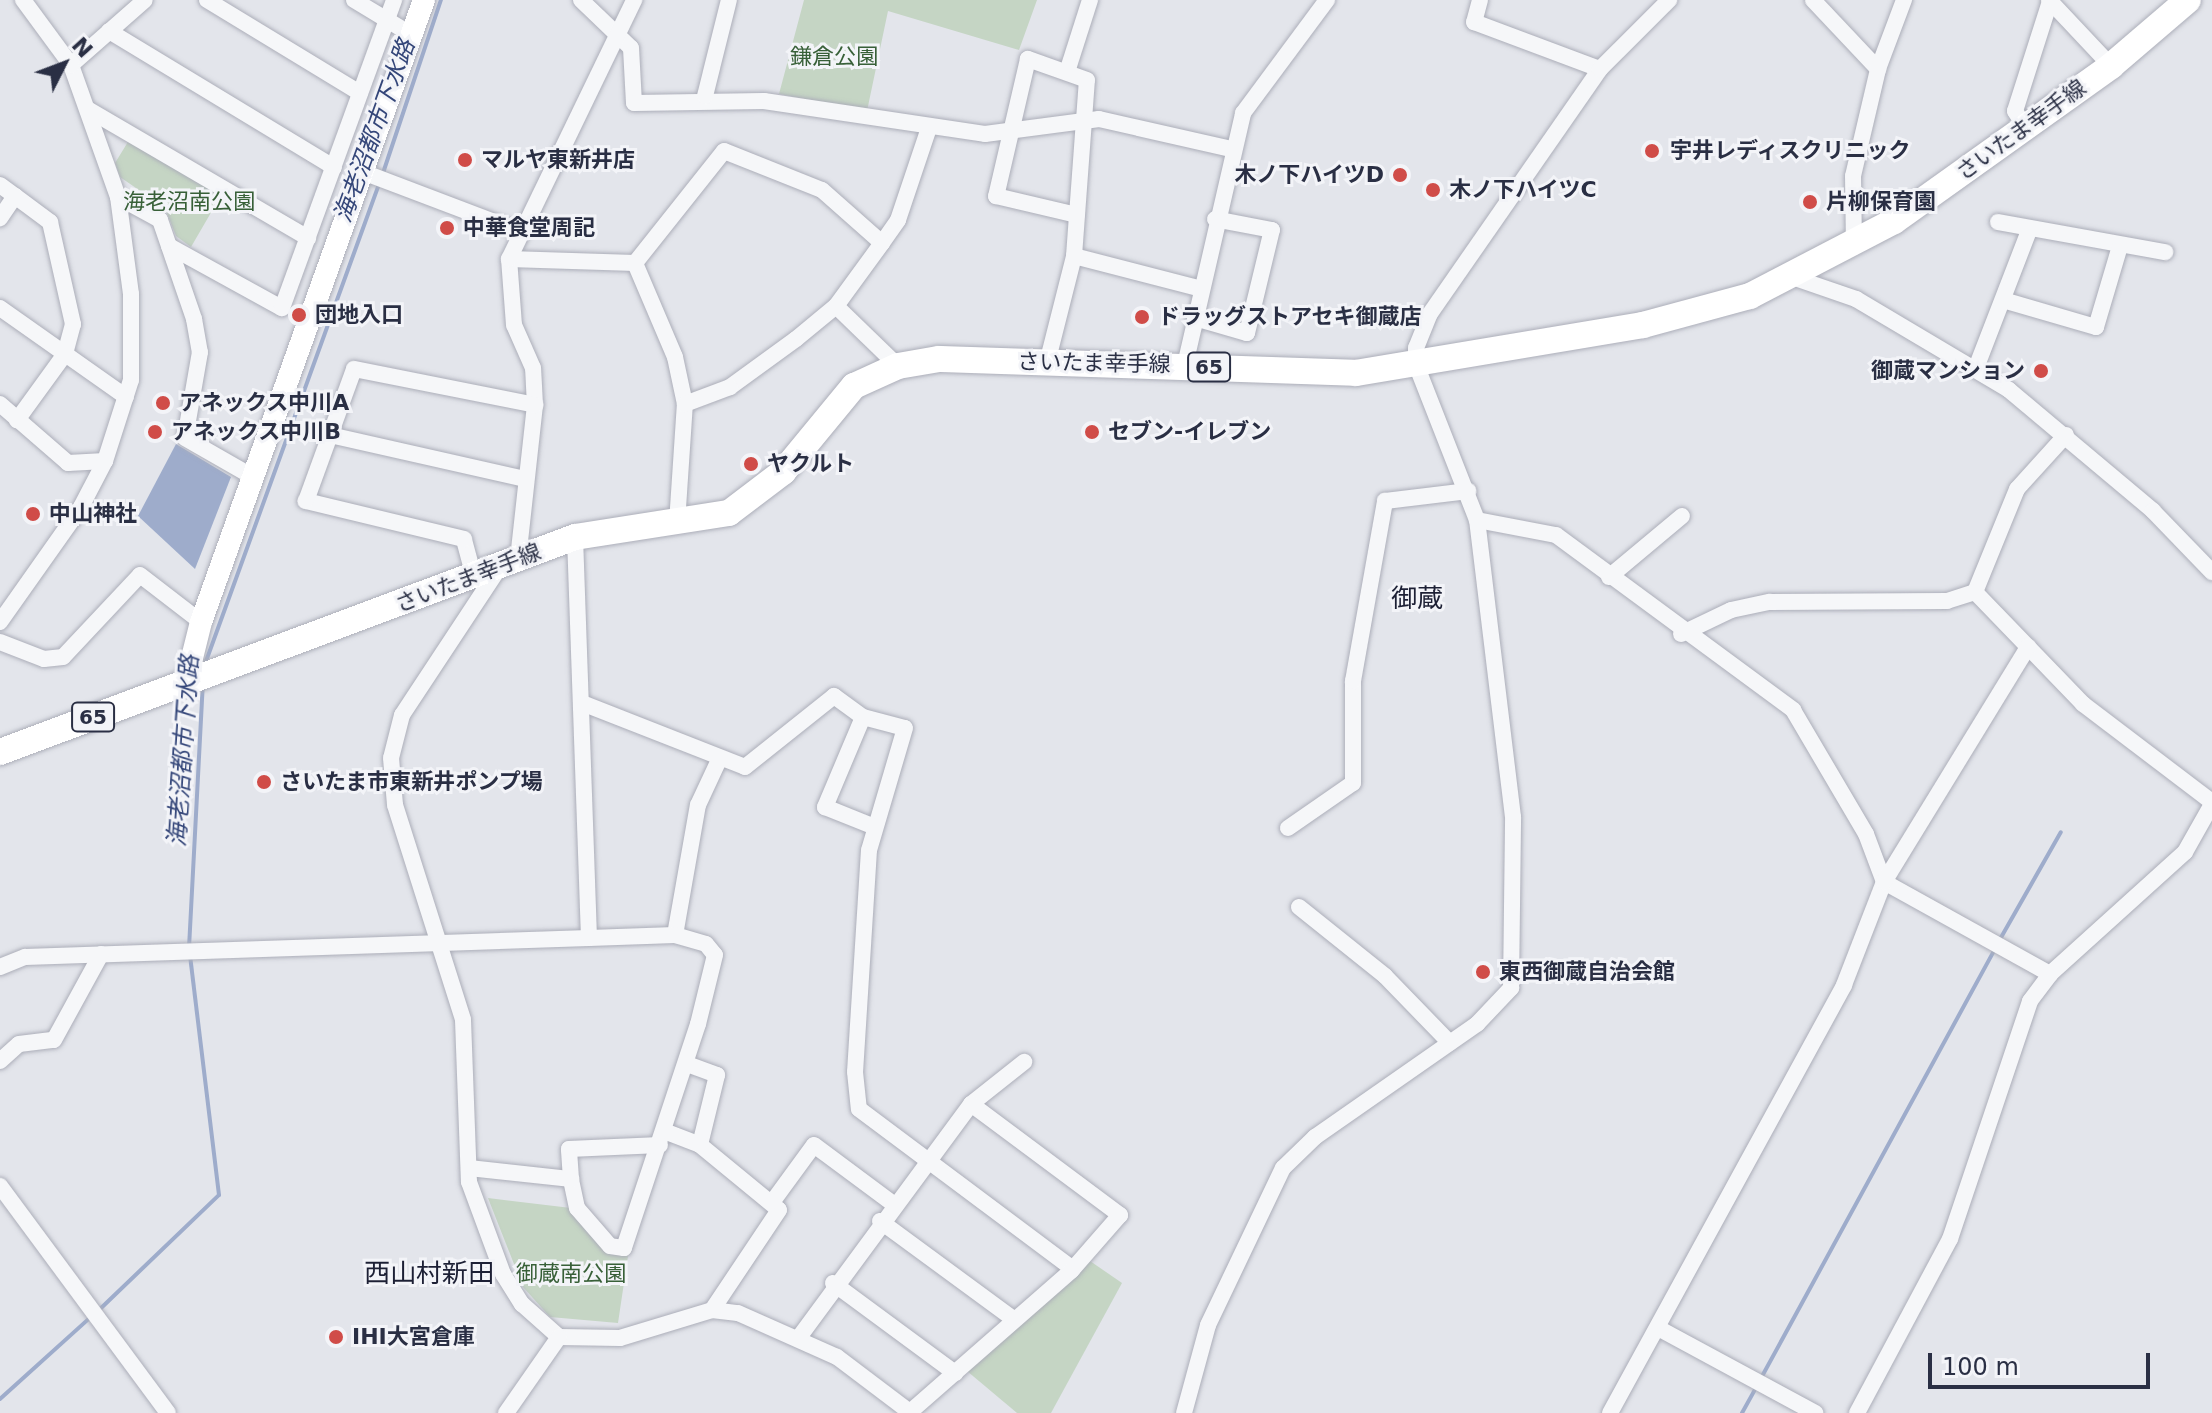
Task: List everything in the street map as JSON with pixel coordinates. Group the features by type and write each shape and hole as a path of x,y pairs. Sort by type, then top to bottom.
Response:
{"main road":[{"name":"さいたま幸手線","path":"0,752 575,537 622,525 677,523 748,502 783,472 854,386 898,366 939,359 1185,365 1324,375 1416,364 1686,317 1795,278 1854,247 2111,66 2188,0"}],"street":[{"path":"0,622 105,461 126,397 131,294 118,197 89,110 71,65 23,0"},
{"path":"71,65 145,0"},
{"path":"207,0 360,93"},
{"path":"354,0 412,35"},
{"path":"169,246 282,308 394,0"},
{"path":"201,677 201,622 367,173 424,0"},
{"path":"581,0 617,30 635,61 634,103 705,96 929,128 1011,131 1085,118 1231,149"},
{"path":"634,0 509,259 514,325 533,368 535,405 526,479 508,564 402,715 391,758 395,805 435,943 463,1020 469,1168 503,1274 522,1304 559,1337 620,1338 712,1310 800,1336 911,1412 1073,1269 1120,1215 971,1104"},
{"path":"705,96 729,0"},
{"path":"1067,72 1090,0"},
{"path":"1185,365 1231,149 1243,113 1327,0"},
{"path":"1480,0 1474,22 1600,69"},
{"path":"1184,1413 1208,1325 1271,1184 1315,1137 1450,1043 1511,988 1517,952 1507,755 1477,520 1416,364 1429,315 1600,69 1669,0"},
{"path":"1813,0 1878,69"},
{"path":"1854,247 1853,176 1878,69 1904,0"},
{"path":"2025,127 2015,111 2050,1 2111,66"},
{"path":"109,31 334,167"},
{"path":"1047,363 1074,256 1087,80 1028,59 996,196 1077,215"},
{"path":"89,110 308,238"},
{"path":"685,404 747,376 836,306 898,220 929,128"},
{"path":"635,263 724,151 822,190 882,243"},
{"path":"367,173 521,232"},
{"path":"0,185 50,222 73,324 65,354 17,420"},
{"path":"0,218 15,196"},
{"path":"118,197 160,220 200,352 185,438 253,477"},
{"path":"1195,318 1247,333 1272,230 1215,219"},
{"path":"1998,222 2029,231 2165,252"},
{"path":"1976,368 2029,231"},
{"path":"2003,300 2096,327 2120,246"},
{"path":"1074,256 1202,289"},
{"path":"509,259 635,263"},
{"path":"635,263 675,357 685,404 677,523"},
{"path":"1795,278 1856,299 1976,368 2066,435 2212,572"},
{"path":"836,306 898,366"},
{"path":"0,308 126,397"},
{"path":"474,577 464,539 306,501 354,369 535,405"},
{"path":"0,404 68,463 105,461"},
{"path":"330,435 526,479"},
{"path":"1681,634 1731,610 1770,602 1947,601 1975,592 2017,489 2066,435"},
{"path":"1288,828 1353,783 1353,681 1385,501 1468,491"},
{"path":"1609,577 1682,516"},
{"path":"1477,520 1556,535 1681,634 1793,710 1866,834 1884,882 2050,974"},
{"path":"575,537 589,938"},
{"path":"0,642 44,659 63,657 140,575 201,622"},
{"path":"1857,1413 1950,1239 2030,1001 2050,974 2185,852 2212,803 2132,746 1975,592"},
{"path":"1610,1413 1844,985 1884,882 2028,647"},
{"path":"582,703 719,760 745,767 834,696 863,717 905,728 875,827 863,904 855,1082 865,1115 1073,1269"},
{"path":"863,717 825,807 875,827"},
{"path":"675,935 698,805 719,760"},
{"path":"1299,907 1385,976 1450,1043"},
{"path":"0,967 25,957 190,950 675,935 706,944 715,955 687,1064 662,1138 624,1248 610,1246 577,1208 569,1149 662,1138 700,1145 773,1201 779,1210 712,1310"},
{"path":"0,1061 19,1044 54,1040 101,954"},
{"path":"800,1336 833,1283 971,1104 1024,1062"},
{"path":"687,1064 717,1075 700,1145"},
{"path":"773,1201 814,1145 892,1203"},
{"path":"469,1168 571,1179"},
{"path":"0,1186 168,1413"},
{"path":"880,1221 1015,1320"},
{"path":"833,1283 955,1373"},
{"path":"1658,1328 1815,1413"},
{"path":"506,1413 559,1337"}],"green space":[{"name":"鎌倉公園","path":"804,0 1037,0 1019,50 888,11 867,111 779,94"},
{"name":"海老沼南公園","path":"131,137 223,192 191,247 176,236 165,208 120,177 115,163"},
{"name":"御蔵南公園","path":"488,1198 571,1208 610,1250 628,1256 618,1323 550,1317 523,1287"},
{"path":"1090,1261 1122,1283 1051,1413 1017,1413 967,1371"}],"water":[{"path":"176,444 231,477 195,569 138,516"}],"waterway":[{"name":"海老沼都市下水路","path":"382,176 441,0"},
{"name":"海老沼都市下水路","path":"205,664 379,184"},
{"name":"海老沼都市下水路","path":"189,948 203,685"},
{"path":"1999,941 2061,832"},
{"path":"1760,1380 1995,949"},
{"name":"海老沼都市下水路","path":"99,1310 219,1195 190,957"},
{"name":"海老沼都市下水路","path":"0,1399 92,1316"},
{"path":"1742,1413 1756,1388"}],"place":[{"name":"宇井レディスクリニック","path":"1652,151"},
{"name":"マルヤ東新井店","path":"465,160"},
{"name":"木ノ下ハイツD","path":"1400,175"},
{"name":"木ノ下ハイツC","path":"1433,190"},
{"name":"片柳保育園","path":"1810,202"},
{"name":"中華食堂周記","path":"447,228"},
{"name":"団地入口","path":"299,315"},
{"name":"ドラッグストアセキ御蔵店","path":"1142,317"},
{"name":"御蔵マンション","path":"2041,371"},
{"name":"アネックス中川A","path":"163,403"},
{"name":"アネックス中川B","path":"155,432"},
{"name":"セブン-イレブン","path":"1092,432"},
{"name":"ヤクルト","path":"751,464"},
{"name":"中山神社","path":"33,514"},
{"name":"さいたま市東新井ポンプ場","path":"264,782"},
{"name":"東西御蔵自治会館","path":"1483,972"},
{"name":"IHI大宮倉庫","path":"336,1337"}],"district":[{"name":"御蔵","path":"1417,599"},
{"name":"西山村新田","path":"429,1274"}]}
